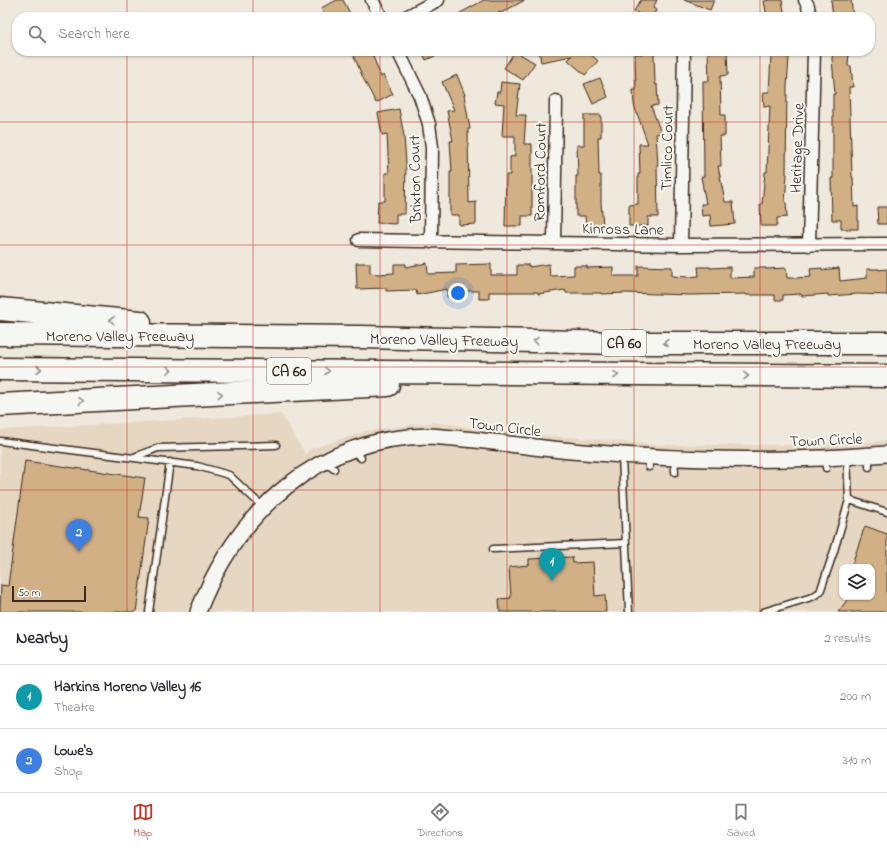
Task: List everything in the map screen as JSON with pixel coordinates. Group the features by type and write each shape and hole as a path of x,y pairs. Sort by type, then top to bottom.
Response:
{"highway":[{"path":"0,309 204,328 361,336"},
{"name":"Moreno Valley Freeway","path":"0,334 361,336 619,343 887,343"},
{"name":"Moreno Valley Freeway","path":"0,369 577,375 887,376"},
{"path":"0,405 577,375"}],"street":[{"path":"372,0 378,12"},
{"path":"415,12 438,0"},
{"path":"806,0 809,12"},
{"name":"Brixton Court","path":"400,56 420,96 429,124 432,147 431,242"},
{"name":"Timlico Court","path":"681,245 684,56"},
{"name":"Heritage Drive","path":"809,245 814,56"},
{"name":"Romford Court","path":"554,243 556,101"},
{"name":"Kinross Lane","path":"359,240 681,245 887,244"},
{"name":"Town Circle","path":"198,612 231,552 247,533 264,507 304,477 385,443 418,436 443,436 526,447 622,455 648,462 674,465 699,461 800,460 826,462 847,456 869,461 887,454"}],"lane":[{"path":"0,441 197,466 228,475 264,507"},
{"path":"133,458 158,448 276,446"},
{"path":"622,455 630,612"},
{"path":"762,612 812,598 820,592 849,500 847,456"},
{"path":"149,612 170,462"},
{"path":"849,500 887,512"},
{"path":"493,549 626,543"}],"shaded area":[{"path":"281,414 305,454 310,449 367,431 432,422 508,432 660,445 797,445 887,441 887,612 0,612 0,430"}],"building":[{"path":"337,0 343,0 349,12 323,12 321,8"},
{"path":"484,0 525,0 503,12 462,12"},
{"path":"641,0 657,0 653,8 656,10 655,12 634,11"},
{"path":"684,0 714,0 710,10"},
{"path":"782,0 784,12 766,12 764,1"},
{"path":"831,0 851,0 852,12 832,12"},
{"path":"354,56 373,56 381,77 383,75 393,94 376,103"},
{"path":"424,56 435,56 426,60"},
{"path":"512,56 523,56 535,63 523,80 504,68"},
{"path":"540,56 572,56 541,62"},
{"path":"572,56 592,56 598,61 585,75 568,60"},
{"path":"635,56 654,56 655,84 657,84 658,105 651,106 661,133 656,134 658,165 658,217 648,217 648,226 629,226 629,205 638,204 638,174 640,174 639,144 648,144 634,105 633,90 636,90"},
{"path":"708,56 727,56 728,75 720,76 721,115 725,115 725,136 720,136 721,166 718,166 725,202 733,202 735,224 711,226 710,215 702,216 701,204 706,204 701,177 704,176 703,81 709,81"},
{"path":"771,56 789,57 787,86 787,174 785,202 787,217 777,218 777,226 761,226 760,204 762,204 765,172 767,172 770,106 764,107 763,92 769,92"},
{"path":"832,56 849,56 848,66 851,66 853,87 849,87 852,177 854,207 858,206 858,229 841,229 841,220 832,220 831,178 833,178 833,94 835,94"},
{"path":"457,75 465,95 470,129 468,129 469,203 476,202 476,224 459,225 459,215 450,215 450,172 452,172 450,141 453,141 447,111 454,110 442,82"},
{"path":"600,78 608,97 593,104 584,84"},
{"path":"501,82 520,84 516,115 526,115 524,144 532,144 532,216 522,216 522,226 505,226 506,175 510,175 510,157 515,156 515,136 502,136 504,104 495,103 497,92 500,92"},
{"path":"399,109 404,136 406,164 405,214 396,214 396,224 377,223 378,201 385,201 385,173 389,173 387,134 382,135 378,113"},
{"path":"584,115 601,115 601,137 598,137 603,225 586,226 585,216 576,216 576,176 578,176 577,145 584,145"},
{"path":"877,207 887,207 887,224 878,224"},
{"path":"356,263 370,263 370,273 378,274 394,273 394,264 406,264 406,267 427,263 428,274 456,273 456,265 491,264 491,275 517,275 517,265 529,265 529,267 549,264 550,276 574,275 574,266 587,266 587,268 613,267 613,276 638,276 638,266 672,267 672,276 688,277 699,276 698,267 730,267 730,278 754,277 754,268 786,268 787,278 795,278 811,277 810,269 822,268 822,270 839,268 840,281 867,278 867,269 887,269 887,295 858,294 828,296 828,294 802,296 801,294 783,295 783,300 775,300 775,295 601,294 566,293 565,290 538,294 538,292 489,292 489,299 479,299 479,291 457,291 457,297 447,297 447,289 417,295 416,290 386,291 386,288 357,289"},
{"path":"25,461 145,478 139,517 149,518 136,612 0,612 1,585 8,586"},
{"path":"865,526 887,534 887,612 838,612 847,600 875,600 875,564 852,564"},
{"path":"572,557 573,563 593,562 595,596 605,595 606,612 500,612 499,599 511,598 509,567 529,565 529,559"}],"place":[{"name":"Lowe's","path":"79,552"},
{"name":"Harkins Moreno Valley 16","path":"552,581"}]}
